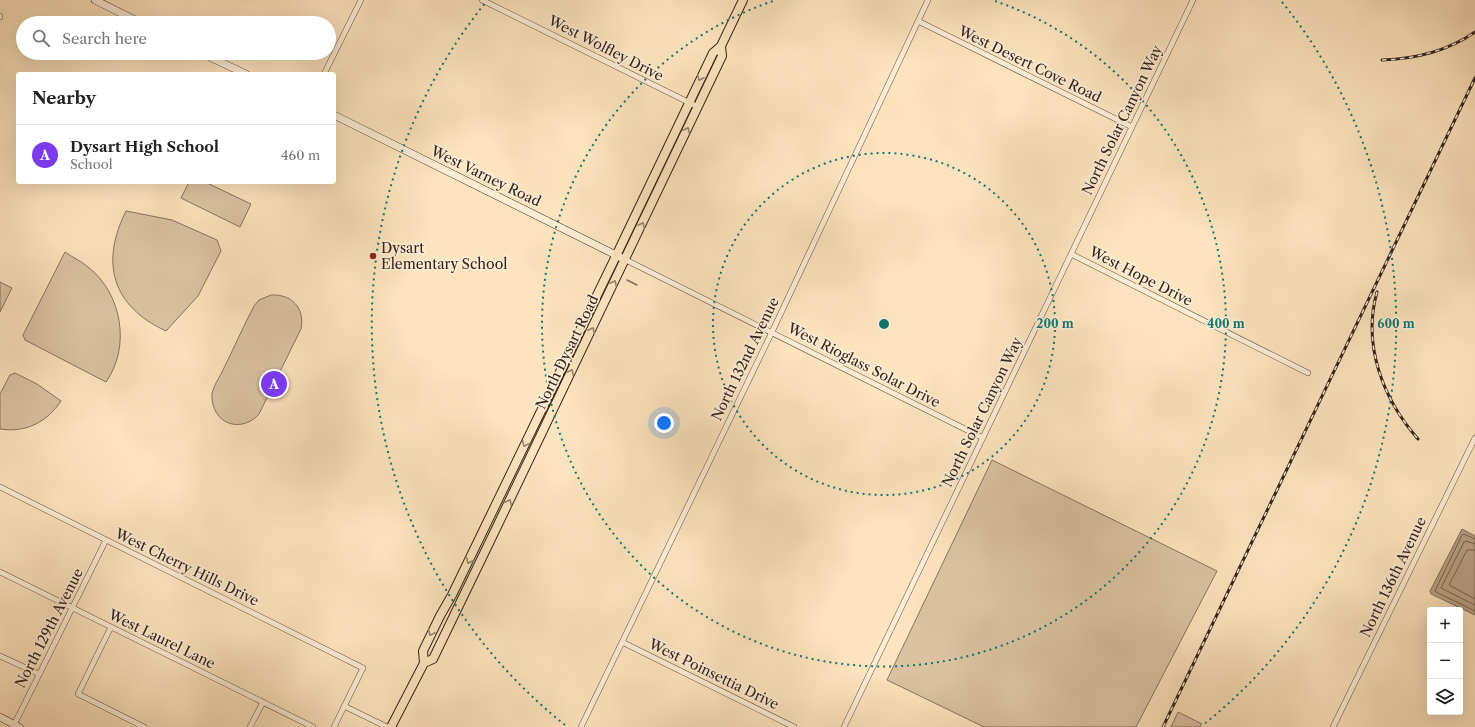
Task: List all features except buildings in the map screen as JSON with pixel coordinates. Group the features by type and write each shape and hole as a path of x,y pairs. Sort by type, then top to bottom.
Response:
{"main road":[{"name":"North Dysart Road","path":"423,651 452,595 713,53 721,46 743,0"},
{"name":"North Dysart Road","path":"391,727 424,663 433,659 448,629 626,260 722,56 721,46"},
{"path":"424,663 423,651 434,645 440,634 448,629"}],"street":[{"path":"95,0 127,16"},
{"path":"336,50 361,0"},
{"name":"West Wolfley Drive","path":"482,0 698,107"},
{"name":"North 132nd Avenue","path":"581,727 772,332 928,0"},
{"name":"North Solar Canyon Way","path":"844,727 1193,0"},
{"name":"West Desert Cove Road","path":"918,21 1132,127"},
{"path":"216,60 242,72"},
{"path":"325,72 331,60"},
{"name":"West Varney Road","path":"336,116 626,260"},
{"name":"West Hope Drive","path":"1071,254 1308,373"},
{"name":"West Rioglass Solar Drive","path":"626,260 983,438"},
{"name":"North 136th Avenue","path":"1333,727 1475,438"},
{"name":"West Cherry Hills Drive","path":"0,487 363,668 344,706"},
{"name":"North 129th Avenue","path":"15,726 39,674 106,540"},
{"name":"West Laurel Lane","path":"0,572 313,727"},
{"path":"112,627 78,694 144,727"},
{"name":"West Poinsettia Drive","path":"622,642 794,727"},
{"path":"0,656 39,674"},
{"path":"250,727 263,702"},
{"path":"334,727 344,706 387,727"},
{"path":"0,718 15,726"}],"shaded area":[{"path":"188,184 209,184 251,204 240,227 181,198"},
{"path":"126,211 172,220 217,240 221,251 198,296 166,331 148,321 133,309 123,296 116,281 113,265 114,248 118,230"},
{"path":"65,252 85,265 100,278 109,291 115,306 119,321 119,353 114,368 106,382 25,340 23,335"},
{"path":"0,282 12,288 0,312"},
{"path":"271,295 285,297 295,304 301,315 301,329 259,414 247,423 232,424 223,420 216,413 212,394 254,306 259,300"},
{"path":"15,373 37,384 61,401 49,415 35,424 19,429 0,429 0,394 10,375"},
{"path":"992,460 1217,571 1136,727 984,727 887,680"},
{"path":"1178,712 1202,724 1200,727 1171,727"}],"water":[{"path":"1462,529 1475,536 1475,615 1463,609 1463,607 1458,607 1431,594 1430,591"}],"waterway":[{"path":"627,280 637,285"}],"railway":[{"path":"1382,60 1406,58 1430,53 1465,39 1475,32"},
{"path":"1163,727 1475,78"},
{"path":"1377,292 1373,312 1372,332 1374,351 1379,370 1395,407 1418,439"}],"place":[{"name":"Dysart Elementary School","path":"373,256"},
{"name":"Dysart High School","path":"274,384"}]}
